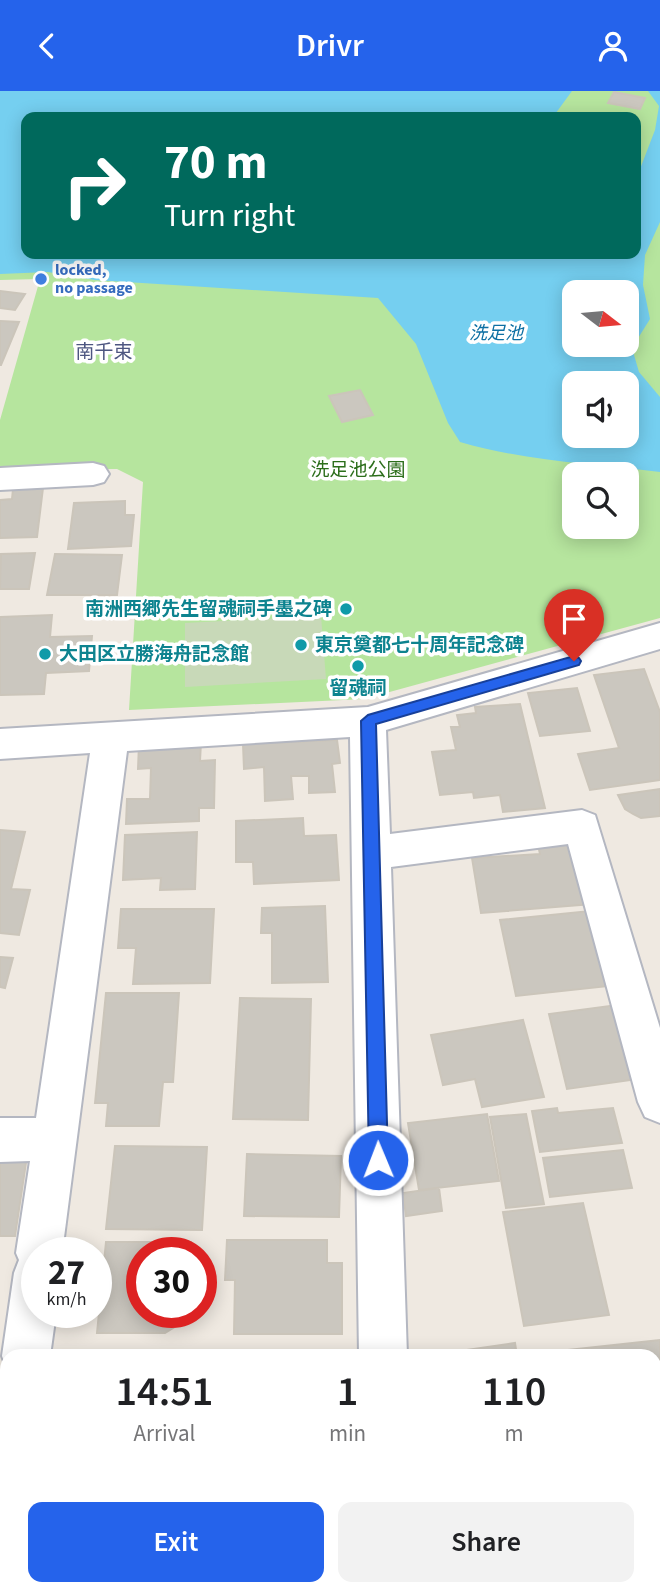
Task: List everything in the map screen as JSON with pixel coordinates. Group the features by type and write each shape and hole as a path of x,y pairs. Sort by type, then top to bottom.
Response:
{"street":[{"path":"0,479 93,474"},
{"path":"0,744 368,721 657,646"},
{"path":"368,721 383,1349"},
{"path":"41,1237 111,736"},
{"path":"371,853 582,825 660,1102"},
{"path":"0,1140 53,1139"},
{"path":"27,1349 30,1328"}],"green space":[{"name":"洗足池公園","path":"0,91 660,91 660,618 364,699 129,710 143,482 117,469 0,470 0,420 40,279 0,280"},
{"path":"321,616 326,679 185,687 185,623"}],"water":[{"name":"洗足池","path":"0,91 572,91 557,112 21,112 21,259 641,259 641,166 655,130 659,106 648,91 660,91 660,222 645,255 643,285 650,319 639,337 639,280 562,280 562,357 635,357 639,371 562,371 562,448 639,448 639,372 660,397 660,472 639,470 639,462 567,462 534,458 460,442 448,423 416,344 378,298 95,280 48,272 0,274"}],"building":[{"path":"614,92 645,98 640,109 608,103"},
{"path":"0,291 25,294 15,310 0,308"},
{"path":"0,321 19,322 1,365 0,365"},
{"path":"360,390 373,415 342,422 329,396"},
{"path":"43,488 37,537 0,538 0,500 12,499 13,489"},
{"path":"125,501 125,515 134,515 131,546 68,549 74,503"},
{"path":"35,553 29,589 0,589 1,554"},
{"path":"55,554 122,555 117,595 47,595"},
{"name":"大田区立勝海舟記念館","path":"52,615 50,637 92,636 89,671 46,673 44,694 0,695 0,617"},
{"path":"644,669 660,712 660,780 590,790 578,754 619,748 594,675"},
{"path":"577,688 590,731 540,736 528,693"},
{"path":"520,704 545,808 503,812 500,795 474,798 473,792 440,795 432,752 456,750 451,727 460,727 457,715 476,713 475,707"},
{"path":"337,740 340,763 332,764 335,792 309,793 309,776 291,776 293,799 265,801 264,767 244,769 243,744"},
{"path":"201,742 200,761 215,760 214,808 199,808 199,821 126,824 127,799 150,799 151,768 138,769 139,744"},
{"path":"660,789 660,816 641,818 633,814 625,809 618,795"},
{"path":"303,818 304,836 336,835 339,880 254,884 253,862 236,862 236,821"},
{"path":"0,830 25,832 11,889 30,890 19,935 0,933"},
{"path":"197,832 195,889 160,890 161,878 123,880 125,835"},
{"path":"578,842 592,904 481,913 472,858 540,854 538,845"},
{"path":"325,906 328,982 272,983 272,933 261,933 262,908"},
{"path":"121,909 214,909 210,983 133,984 136,948 118,948"},
{"path":"590,911 609,986 516,996 500,920"},
{"path":"0,957 13,958 5,988 0,987"},
{"path":"106,993 179,993 173,1082 163,1082 159,1126 106,1126 108,1103 95,1103"},
{"path":"240,998 311,999 308,1120 233,1119"},
{"path":"617,1005 638,1079 567,1089 549,1014"},
{"path":"523,1020 544,1097 482,1107 475,1079 443,1085 431,1035"},
{"path":"557,1108 558,1113 613,1108 622,1143 540,1152 532,1111"},
{"path":"487,1114 499,1181 419,1190 408,1123"},
{"path":"526,1114 544,1204 506,1208 490,1117"},
{"path":"115,1146 207,1147 202,1230 106,1229"},
{"path":"623,1150 632,1188 550,1197 543,1158"},
{"path":"247,1154 341,1156 339,1217 244,1216"},
{"path":"0,1155 27,1156 15,1236 0,1236"},
{"path":"439,1188 442,1211 406,1216 403,1193"},
{"path":"583,1203 609,1315 524,1326 503,1212"},
{"path":"227,1240 327,1240 327,1263 342,1263 342,1334 234,1334 235,1280 225,1280"},
{"path":"112,1242 126,1242 126,1328 173,1328 165,1333 97,1333 97,1328 112,1328"},
{"path":"660,1340 660,1349 578,1349"},
{"path":"515,1343 516,1349 473,1349"}],"place":[{"name":"locked, no passage","path":"41,279"},
{"name":"南洲西郷先生留魂祠手墨之碑","path":"346,609"},
{"name":"東京奠都七十周年記念碑","path":"301,645"},
{"name":"大田区立勝海舟記念館","path":"45,654"},
{"name":"留魂祠","path":"358,666"}],"district":[{"name":"南千束","path":"104,352"}],"route":[{"path":"378,1160 368,721 574,661"}]}
